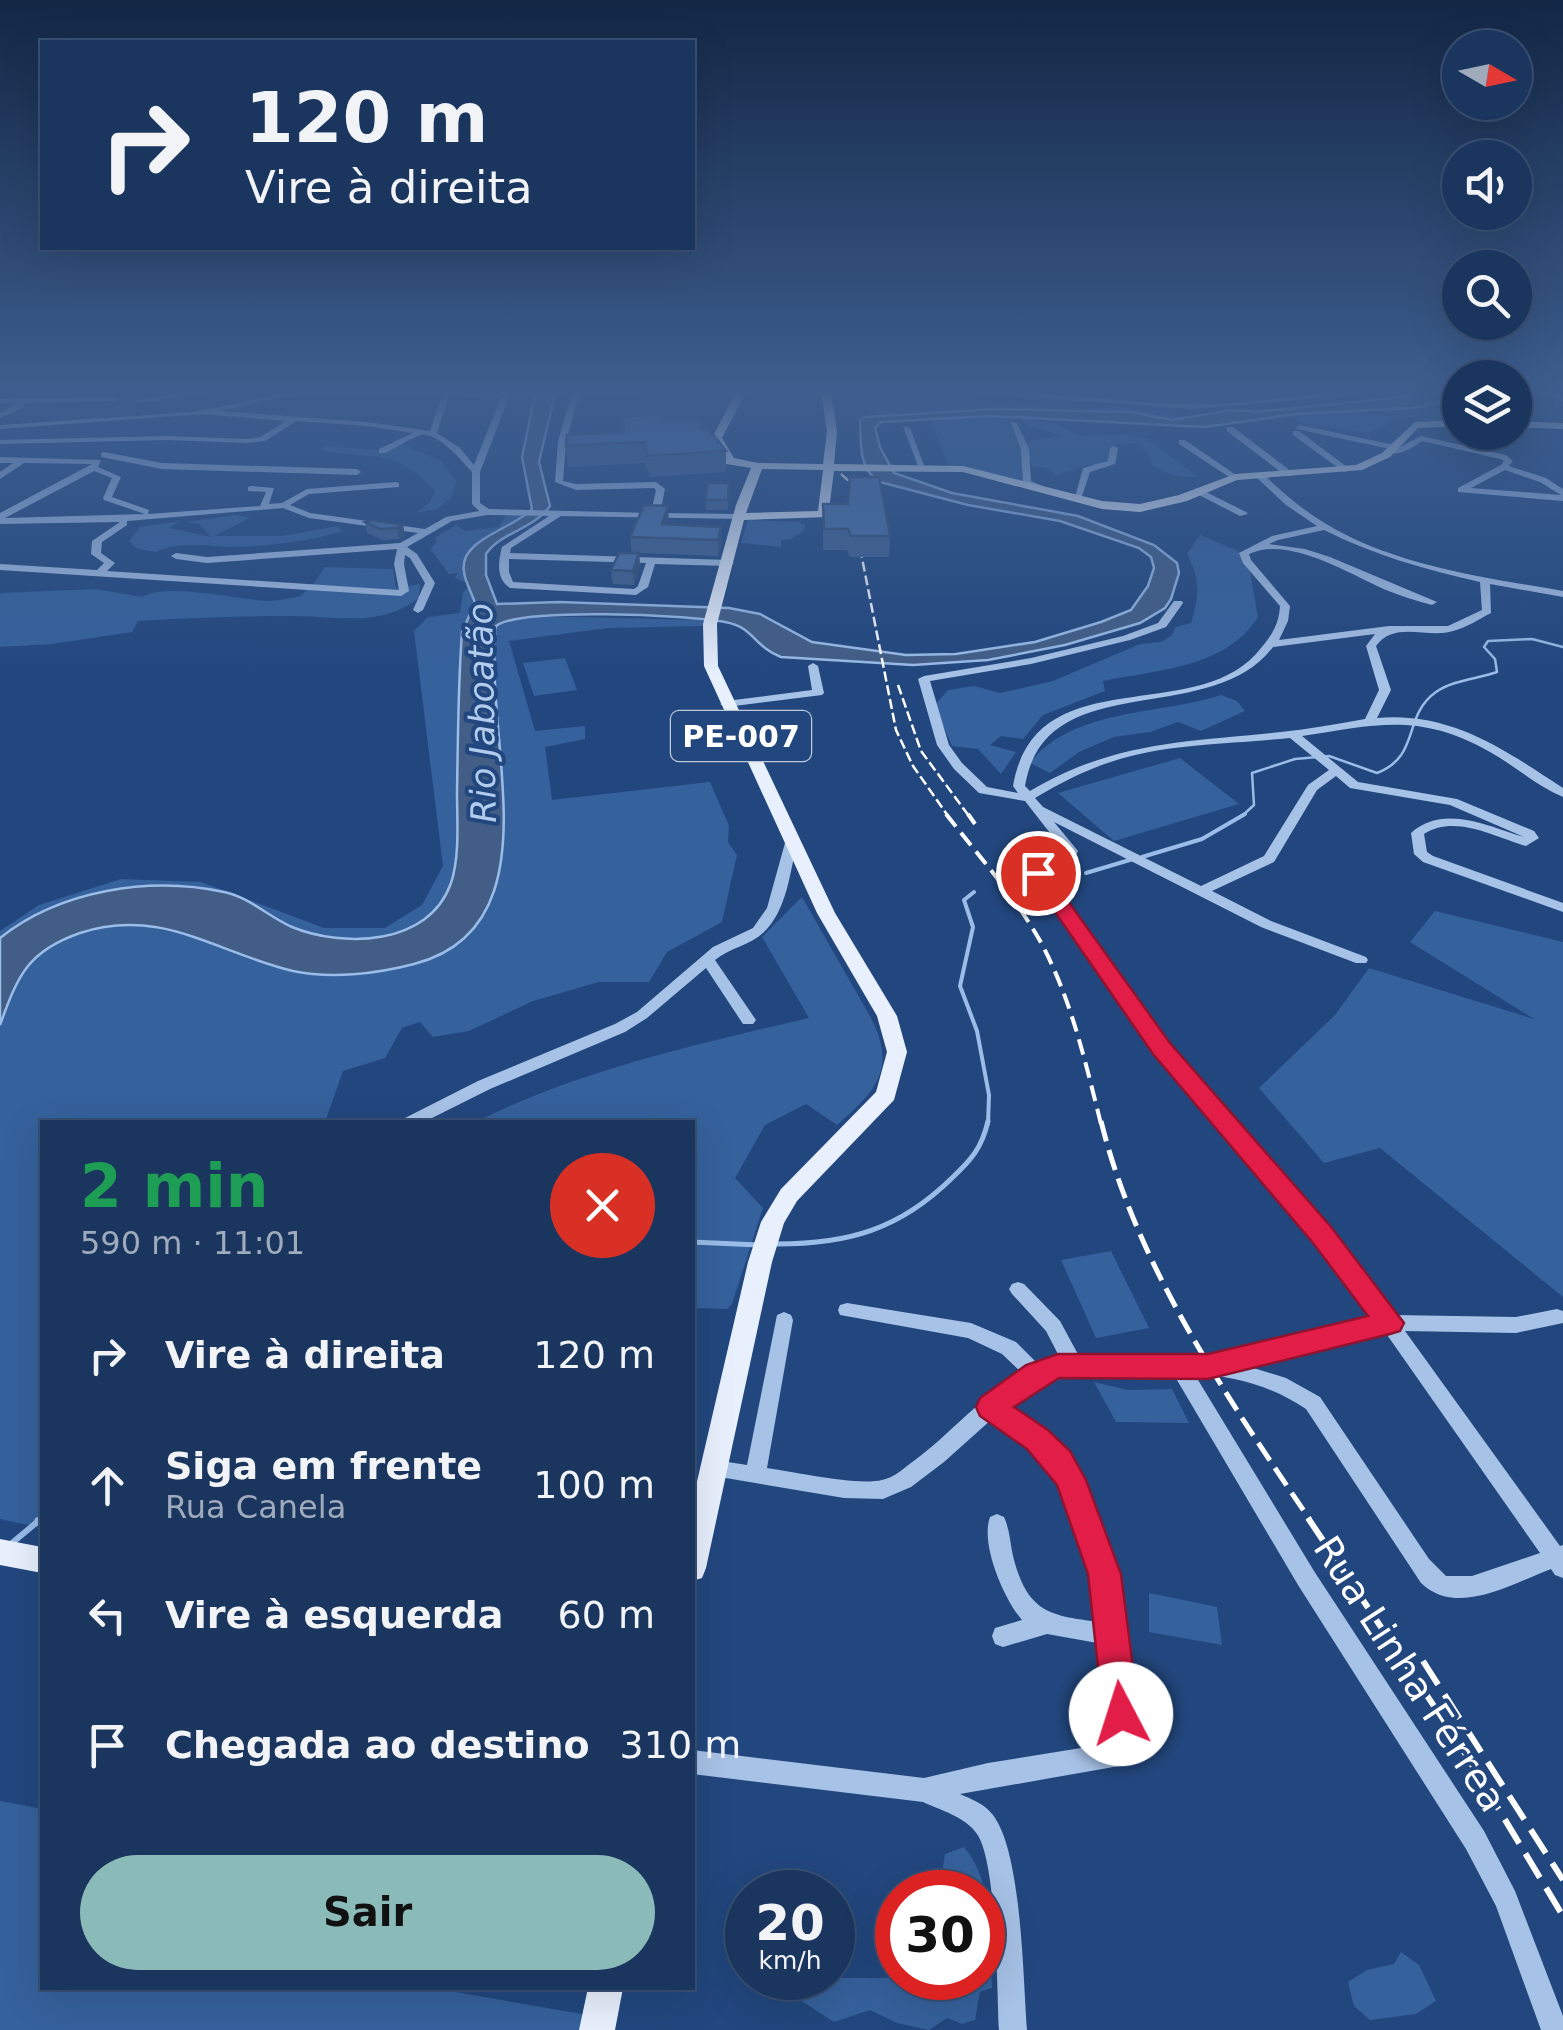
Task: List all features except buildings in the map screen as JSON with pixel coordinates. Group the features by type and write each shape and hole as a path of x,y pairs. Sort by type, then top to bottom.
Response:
{"main road":[{"path":"748,487 739,517 822,516 828,487"},
{"path":"1034,487 1114,507 1140,508 1209,487"},
{"name":"PE-007","path":"695,1555 761,1255 773,1222 789,1194 819,1161 874,1112 891,1083 897,1052 886,1016 826,913 711,666 710,624 739,517"},
{"path":"0,1552 40,1560"},
{"path":"598,2030 606,1990"}],"street":[{"path":"0,519 55,487"},
{"path":"113,487 106,496 110,500 154,514"},
{"path":"253,487 271,490 263,508"},
{"path":"0,519 132,518 263,508 280,506 307,492 374,487"},
{"path":"476,487 476,504"},
{"path":"579,487 614,487"},
{"path":"655,516 661,489 658,487"},
{"path":"1037,487 1042,489"},
{"path":"1077,499 1081,487"},
{"path":"1273,487 1323,528 1354,542 1485,580 1563,594"},
{"path":"1467,487 1461,490 1563,496"},
{"path":"1198,491 1243,514"},
{"path":"476,504 487,512"},
{"path":"176,556 208,560 402,548 423,531 476,504"},
{"path":"280,506 293,514 359,519 378,525 400,524 423,531"},
{"path":"461,515 510,512 739,517"},
{"path":"555,513 513,542 506,556 506,580 512,587 636,592 643,587 652,562"},
{"path":"98,575 110,564 96,554 97,541 132,518"},
{"path":"1208,1366 1260,1375 1288,1386 1313,1404 1421,1566 1440,1585 1470,1586 1560,1560 1390,1323 1322,1236 1170,1060 1041,880 1039,871 1068,859 1071,851 1019,786 1021,773 1041,736 1052,725 1112,705 1215,685 1248,666 1273,644 1286,614 1285,606 1246,561 1244,553 1275,538 1323,528"},
{"path":"0,567 398,593 404,591 399,564 402,548"},
{"path":"402,548 414,556 430,583 418,610"},
{"path":"1250,548 1278,548 1334,561 1398,593 1432,602"},
{"path":"506,556 728,563"},
{"path":"1273,644 1390,630 1450,629 1481,616 1488,608 1485,580"},
{"path":"1178,602 1162,625 1126,638 1031,661 923,680 944,745 958,766 983,790 1031,802 1266,924 1360,960"},
{"path":"1369,722 1386,690 1372,646 1390,630"},
{"path":"726,704 818,693 812,666"},
{"path":"1031,802 1075,768 1172,742 1292,734 1414,719 1464,734 1563,792"},
{"path":"1292,734 1354,784 1453,802 1529,834 1533,838 1526,842 1488,829 1455,824 1428,825 1417,833 1422,854 1428,859 1563,908"},
{"path":"1202,891 1269,859 1325,761"},
{"path":"415,1120 620,1028 707,958 758,930 769,918 792,843"},
{"path":"707,958 748,1020"},
{"path":"1018,1289 1053,1326 1074,1364"},
{"path":"847,1310 936,1324 990,1338 1009,1348 1036,1374"},
{"path":"715,1470 872,1491 894,1486 1036,1374 1074,1364 1180,1369 1236,1360 1390,1323 1516,1325 1558,1317"},
{"path":"755,1476 784,1320"},
{"name":"Rua Linha Férrea","path":"1180,1369 1306,1578 1475,1840 1506,1900 1555,2030"},
{"path":"924,1790 988,1774 1124,1753 1114,1635 1104,1574 1070,1480 1059,1461 1038,1440 990,1407"},
{"path":"997,1524 1007,1575 1028,1610 1046,1624"},
{"path":"1003,1636 1046,1624 1114,1635"},
{"path":"695,1762 924,1790 979,1818 990,1834 1004,1914 1013,2030"}],"shaded area":[{"path":"431,487 455,487 452,497 437,509 416,513 430,502 435,491"},
{"path":"507,514 526,515 468,553 464,572 469,584 455,578 458,573 449,574 430,549 437,542 435,538 456,525 465,531 499,527"},
{"path":"237,515 250,518 214,536 283,536 337,526 343,531 279,544 186,545 156,552 136,548 129,541 140,527 181,521 169,528 211,537 199,524 185,522"},
{"path":"748,520 805,525 804,531 781,540 781,547 741,543"},
{"path":"1200,535 1247,555 1258,617 1244,634 1228,647 1189,664 1103,681 1105,691 1043,715 1023,739 1001,736 990,745 1016,752 1001,774 978,749 952,746 934,706 948,690 974,686 1000,693 1053,681 1140,644 1161,642 1176,627 1191,623 1197,588 1187,554"},
{"path":"325,567 393,569 396,588 420,584 419,598 374,617 255,616 138,621 132,632 0,647 0,593 95,589 142,597 185,591 269,601 301,596 307,589 359,588 312,586"},
{"path":"470,586 475,603 462,632 456,861 440,904 425,920 383,936 336,937 292,927 215,891 155,888 68,906 18,926 0,938 0,931 39,905 121,879 201,882 324,928 385,928 422,905 443,866 414,631 428,617 460,613 463,592"},
{"path":"531,616 704,620 702,626 608,628 509,641 535,731 585,726 585,739 545,747 552,800 710,782 729,826 728,842 737,855 722,922 667,952 649,982 599,982 533,1001 469,1031 433,1037 420,1022 402,1028 385,1058 343,1071 326,1120 40,1120 40,1528 0,1519 0,1025 22,970 53,942 110,923 138,924 200,939 395,969 427,961 467,938 486,913 496,626"},
{"path":"565,658 577,690 534,696 523,663"},
{"path":"1221,695 1237,701 1245,711 1201,731 1178,722 1150,732 1114,737 1079,752 1050,773 1030,763 1048,745 1093,723"},
{"path":"1180,758 1239,804 1114,841 1058,793"},
{"path":"802,897 871,1018 879,1036 882,1065 872,1090 837,1125 806,1104 765,1125 735,1178 763,1208 732,1304 727,1309 695,1308 695,1120 480,1120 597,1073 809,1018 762,937"},
{"path":"1435,911 1563,942 1563,1297 1380,1148 1324,1163 1259,1088 1335,1015 1369,968 1534,1019 1410,942"},
{"path":"1111,1251 1149,1328 1096,1338 1061,1260"},
{"path":"1094,1382 1128,1390 1172,1389 1189,1423 1116,1422"},
{"path":"1149,1593 1217,1607 1222,1645 1149,1632"},
{"path":"0,1801 40,1809 40,1990 444,1990 588,2015 584,2030 0,2030"},
{"path":"964,1847 978,1870 942,1870 945,1854"},
{"path":"1401,1952 1419,1965 1436,2001 1416,2014 1370,2020 1354,2006 1348,1982 1367,1970 1394,1964"},
{"path":"855,1978 875,1978 875,2000 979,2000 975,2020 962,2024 947,2018 929,2030 897,2023 870,2010 834,2022 800,2000 855,2000"}],"water":[{"name":"Rio Jaboatão","path":"528,487 545,487 550,506 543,514 500,540 486,554 486,575 497,604 559,602 729,608 760,614 812,642 906,655 956,654 1035,642 1101,622 1131,610 1148,586 1154,568 1151,557 1139,548 1060,521 968,505 898,487 934,487 1078,516 1154,545 1177,563 1179,573 1165,608 1140,623 1065,645 988,660 913,665 781,657 735,624 706,619 606,614 538,616 496,626 495,692 504,830 501,862 482,917 453,947 414,964 369,973 323,975 265,963 163,928 109,926 62,940 37,957 20,979 0,1025 0,938 50,908 78,898 136,887 196,887 233,895 313,934 359,939 404,930 440,904 456,861 462,632 475,603 464,561 478,543 532,509"}],"waterway":[{"path":"1243,815 1254,805 1252,773 1295,759 1329,756 1377,773 1391,766 1406,746 1419,712 1436,692 1497,672 1495,659 1484,647 1488,641 1532,639 1563,647"},
{"path":"1142,857 1202,839 1243,815"},
{"path":"1086,873 1133,859"},
{"path":"974,892 964,900 973,927 960,986 977,1031 989,1095 988,1124"},
{"path":"777,1244 850,1237 913,1210 970,1159 983,1139 988,1121"},
{"path":"695,1242 758,1245"},
{"path":"12,1543 40,1520"}],"railway":[{"path":"851,487 854,497"},
{"path":"860,548 896,730 913,766 948,816"},
{"path":"898,685 921,751 969,816"},
{"path":"946,814 1039,939 1076,1030 1101,1124"},
{"path":"968,814 975,824"},
{"path":"1101,1121 1137,1228 1161,1279 1217,1378 1310,1520"},
{"path":"1308,1518 1460,1745 1563,1916"},
{"path":"1423,1661 1563,1880"}],"route":[{"path":"1038,873 1161,1049 1322,1236 1390,1323 1208,1366 1058,1366 1036,1374 990,1407 1038,1440 1059,1461 1070,1480 1104,1574 1121,1714"}]}
